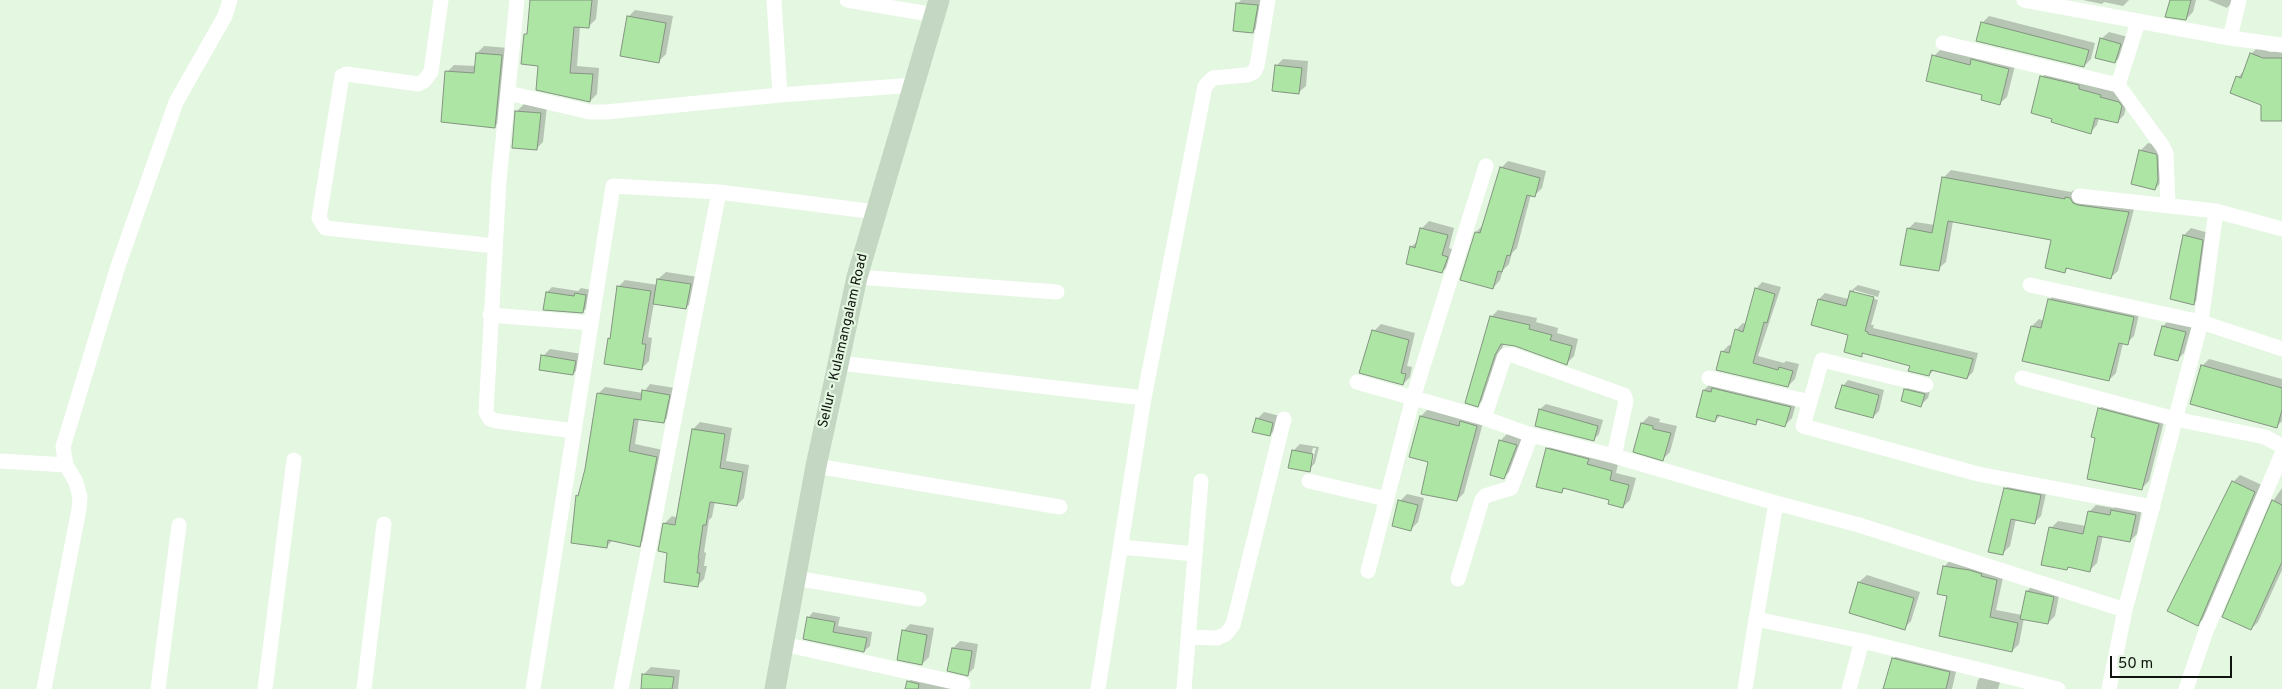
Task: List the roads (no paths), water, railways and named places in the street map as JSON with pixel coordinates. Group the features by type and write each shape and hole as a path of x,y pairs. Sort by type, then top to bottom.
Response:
{"main road":[{"name":"Sellur - Kulamangalam Road","path":"775,689 816,466 857,278 937,8"}],"street":[{"path":"44,689 80,497 76,482 66,465 63,447 118,266 172,111 225,16 230,0"},
{"path":"440,0 431,72 424,81 418,84 347,74 342,76 319,218 325,228 494,246"},
{"path":"517,0 494,246 486,412 490,418 574,431"},
{"path":"774,0 780,95"},
{"path":"847,0 937,8"},
{"path":"1098,689 1144,398 1205,86 1213,78 1247,75 1254,72 1257,66 1268,0"},
{"path":"2024,0 2138,22 2282,45"},
{"path":"2230,38 2239,0"},
{"path":"2118,85 2138,22"},
{"path":"1943,43 2118,85 2163,147 2166,154 2168,205"},
{"path":"508,93 590,112 914,85"},
{"path":"1368,571 1413,398 1486,166"},
{"path":"533,689 613,186 719,192 876,212"},
{"path":"621,689 719,192"},
{"path":"2079,196 2216,211 2282,229"},
{"path":"2109,689 2125,610 2154,507 2201,322 2216,211"},
{"path":"857,278 1057,292"},
{"path":"2030,285 2201,322 2282,349"},
{"path":"490,315 591,323"},
{"path":"1484,418 1504,358 1506,355 1512,355 1624,395 1626,401 1614,456"},
{"path":"1926,385 1822,360 1803,426 1978,474 2154,507"},
{"path":"839,363 1144,398"},
{"path":"1709,378 1810,402"},
{"path":"2022,378 2175,419 2265,437 2282,446"},
{"path":"1357,382 1484,418 1532,435 1860,525 2125,610"},
{"path":"1188,637 1217,638 1226,634 1233,625 1284,419"},
{"path":"1458,579 1482,500 1485,496 1511,488 1532,435"},
{"path":"2186,689 2206,631 2282,454"},
{"path":"265,689 294,460"},
{"path":"0,462 66,465"},
{"path":"816,466 1060,507"},
{"path":"1184,689 1201,480"},
{"path":"1309,481 1386,499"},
{"path":"1745,689 1776,503"},
{"path":"364,689 384,524"},
{"path":"158,689 179,525"},
{"path":"1121,547 1196,554"},
{"path":"795,578 919,598"},
{"path":"1756,619 1862,641 2011,684 2058,689"},
{"path":"1849,689 1862,641"},
{"path":"783,644 963,684"}]}
